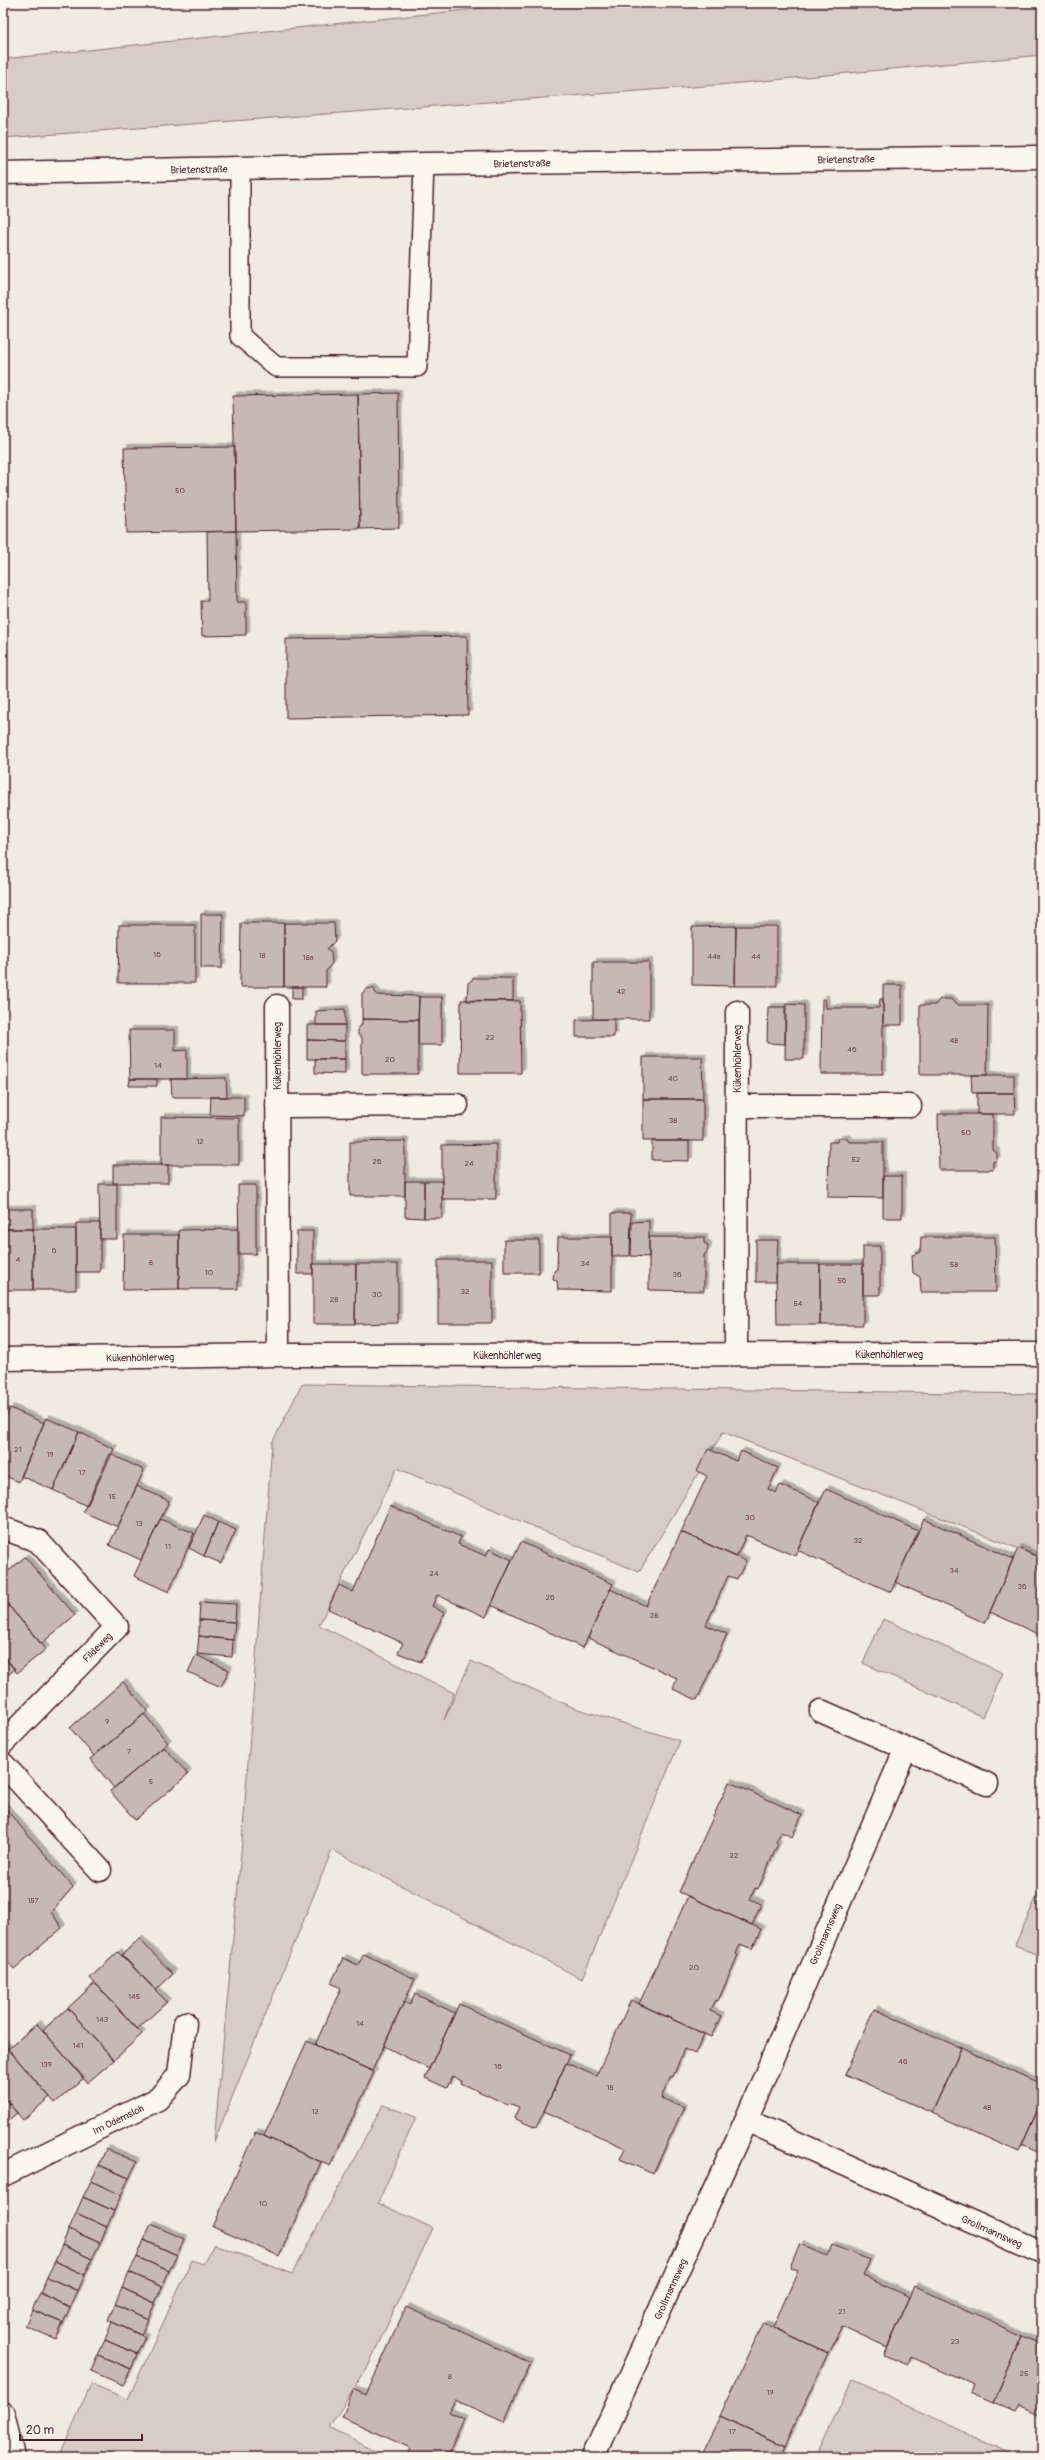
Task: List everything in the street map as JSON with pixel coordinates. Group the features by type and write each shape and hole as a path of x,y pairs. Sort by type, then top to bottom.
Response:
{"street":[{"name":"Brietenstraße","path":"3,174 424,164 1042,157"},
{"name":"Kükenhöhlerweg","path":"277,1006 278,1355"},
{"name":"Kükenhöhlerweg","path":"736,1354 737,1012"},
{"path":"277,1106 457,1105"},
{"name":"Kükenhöhlerweg","path":"737,1106 910,1106"},
{"name":"Kükenhöhlerweg","path":"3,1359 278,1355 1042,1354"},
{"name":"Fildeweg","path":"3,1528 38,1541 117,1627 3,1743"},
{"path":"821,1711 987,1784"},
{"name":"Grollmannsweg","path":"593,2457 746,2120 906,1748"},
{"path":"3,1764 100,1870"},
{"name":"Im Odemsloh","path":"3,2175 158,2099 179,2075 185,2023"},
{"name":"Grollmannsweg","path":"746,2120 1042,2253"},
{"path":"3,2413 13,2457"}],"lane":[{"path":"240,168 240,336 276,368 417,368 424,164"}],"shaded area":[{"path":"531,3 1042,3 1042,55 719,85 3,138 3,59"},
{"path":"302,1384 1042,1394 1042,1558 723,1432 639,1572 397,1468 319,1625 454,1693 444,1720 471,1661 572,1707 680,1741 582,1979 332,1850 214,2142 242,1842 272,1443"},
{"path":"883,1619 1003,1673 983,1717 863,1663"},
{"path":"1042,1885 1042,1957 1015,1945"},
{"path":"383,2105 416,2117 378,2203 433,2228 367,2368 329,2428 387,2457 59,2457 91,2384 128,2399 192,2260 203,2264 214,2244 292,2274"},
{"path":"853,2379 1018,2457 816,2457"}],"building":[{"path":"398,393 399,528 360,529 358,394"},
{"path":"358,394 360,529 236,531 233,396"},
{"path":"235,447 236,531 126,533 124,448"},
{"path":"236,531 237,602 246,602 246,635 202,636 201,601 208,601 207,532"},
{"path":"467,636 468,715 286,718 286,639"},
{"path":"201,914 223,914 222,968 201,968"},
{"path":"241,923 284,923 284,987 240,987"},
{"path":"284,923 334,923 335,941 327,949 331,952 332,963 326,971 326,987 284,987"},
{"path":"119,925 195,925 195,983 118,983"},
{"path":"736,926 735,986 692,985 692,927"},
{"path":"736,926 777,926 777,986 735,986"},
{"path":"593,962 649,962 649,1019 593,1019"},
{"path":"474,978 513,978 513,1001 467,1001 468,983"},
{"path":"883,985 902,985 902,1025 883,1025"},
{"path":"292,987 302,987 302,999 292,999"},
{"path":"373,988 377,995 419,996 418,1020 362,1019 362,993 367,989"},
{"path":"419,997 442,997 442,1045 418,1045"},
{"path":"822,999 825,999 826,1008 879,1008 880,999 883,999 883,1074 821,1074"},
{"path":"940,999 951,999 956,1005 988,1005 987,1075 920,1075 920,1005 935,1005"},
{"path":"461,1000 520,1001 521,1073 460,1073"},
{"path":"786,1004 804,1005 804,1059 785,1059"},
{"path":"768,1007 785,1007 785,1044 767,1043"},
{"path":"345,1009 345,1025 316,1025 316,1011"},
{"path":"362,1019 418,1020 418,1074 362,1074 362,1037 358,1035 358,1027 362,1025"},
{"path":"614,1019 614,1037 576,1037 576,1020"},
{"path":"307,1025 345,1025 345,1041 307,1040"},
{"path":"129,1030 175,1030 175,1051 187,1050 187,1079 130,1079"},
{"path":"307,1040 345,1041 345,1059 307,1059"},
{"path":"643,1057 702,1057 703,1099 643,1099"},
{"path":"315,1059 345,1059 345,1074 315,1073"},
{"path":"971,1075 1014,1075 1014,1093 972,1093"},
{"path":"226,1078 227,1097 172,1097 171,1079"},
{"path":"130,1079 157,1079 157,1086 129,1086"},
{"path":"977,1093 1014,1093 1015,1114 977,1114"},
{"path":"211,1097 244,1097 244,1116 210,1115"},
{"path":"643,1099 703,1099 703,1141 643,1141"},
{"path":"938,1114 993,1114 993,1150 997,1153 997,1160 993,1162 993,1170 939,1170"},
{"path":"161,1117 239,1118 239,1165 161,1165"},
{"path":"838,1138 846,1138 849,1142 883,1142 883,1198 828,1197 829,1142 837,1142"},
{"path":"405,1141 405,1196 350,1196 350,1142"},
{"path":"652,1141 689,1141 689,1161 652,1160"},
{"path":"496,1144 496,1199 442,1199 442,1145"},
{"path":"113,1165 168,1165 168,1183 113,1183"},
{"path":"883,1176 902,1176 902,1218 883,1218"},
{"path":"405,1181 424,1181 424,1218 405,1217"},
{"path":"424,1181 442,1181 442,1218 424,1218"},
{"path":"99,1184 117,1184 117,1239 100,1239"},
{"path":"238,1185 256,1185 256,1254 239,1254"},
{"path":"3,1209 33,1209 33,1229 3,1229"},
{"path":"612,1213 631,1213 630,1256 612,1256"},
{"path":"649,1221 649,1257 631,1256 632,1222"},
{"path":"76,1223 100,1223 100,1272 76,1272"},
{"path":"3,1229 33,1229 33,1290 3,1290"},
{"path":"33,1229 76,1229 76,1290 33,1290"},
{"path":"238,1229 238,1289 179,1289 179,1230"},
{"path":"297,1231 313,1231 313,1274 297,1274"},
{"path":"124,1235 179,1235 179,1289 123,1290"},
{"path":"558,1237 612,1237 612,1291 558,1290 557,1281 553,1279 554,1271 557,1269"},
{"path":"649,1237 704,1237 704,1243 708,1245 707,1252 704,1255 704,1291 649,1290"},
{"path":"921,1237 995,1237 996,1292 921,1292 920,1277 913,1273 912,1255 920,1252"},
{"path":"504,1240 539,1240 539,1273 504,1273"},
{"path":"756,1240 778,1240 776,1282 756,1282"},
{"path":"863,1246 880,1246 880,1295 863,1295"},
{"path":"438,1260 492,1260 492,1323 438,1323"},
{"path":"313,1264 356,1264 355,1324 313,1324"},
{"path":"356,1264 398,1264 398,1323 355,1324"},
{"path":"776,1264 820,1264 820,1325 777,1325"},
{"path":"820,1264 863,1264 863,1325 820,1325"},
{"path":"10,1408 44,1423 19,1482 3,1475 3,1424"},
{"path":"46,1418 79,1432 53,1490 21,1476"},
{"path":"79,1432 114,1449 87,1506 53,1490"},
{"path":"708,1449 736,1461 741,1451 778,1468 768,1489 776,1493 780,1485 819,1502 795,1556 746,1535 736,1557 681,1532 707,1476 697,1471"},
{"path":"110,1454 144,1470 118,1527 83,1512"},
{"path":"137,1486 169,1501 141,1560 109,1545"},
{"path":"826,1489 918,1531 891,1592 797,1550"},
{"path":"390,1506 461,1537 458,1544 486,1556 489,1549 512,1560 486,1617 437,1595 432,1606 444,1613 421,1662 398,1653 403,1643 328,1609 339,1585 353,1592"},
{"path":"204,1515 218,1522 204,1556 189,1548"},
{"path":"160,1519 194,1533 169,1592 134,1576"},
{"path":"924,1519 1013,1559 985,1623 895,1582"},
{"path":"218,1522 236,1530 221,1563 204,1556"},
{"path":"681,1532 746,1561 737,1579 728,1576 706,1625 727,1634 697,1700 673,1689 677,1678 588,1638 610,1589 646,1606"},
{"path":"521,1542 613,1584 583,1648 491,1605"},
{"path":"1018,1548 1042,1559 1042,1636 990,1612"},
{"path":"25,1557 75,1615 41,1644 3,1599 3,1576"},
{"path":"3,1599 46,1649 17,1673 3,1655"},
{"path":"200,1602 236,1604 235,1622 199,1620"},
{"path":"199,1620 235,1622 233,1640 199,1636"},
{"path":"199,1636 233,1640 232,1657 197,1654"},
{"path":"3,1655 15,1669 3,1679"},
{"path":"196,1655 229,1670 221,1687 188,1672"},
{"path":"123,1682 148,1711 94,1756 70,1728"},
{"path":"144,1714 168,1743 114,1788 90,1759"},
{"path":"164,1747 188,1774 135,1820 110,1791"},
{"path":"729,1782 802,1815 792,1837 781,1832 776,1842 778,1844 758,1889 755,1888 750,1899 761,1904 752,1925 679,1892"},
{"path":"3,1806 73,1887 51,1912 62,1928 14,1969 3,1957"},
{"path":"688,1896 761,1929 752,1949 740,1944 736,1954 738,1955 718,2001 715,2000 710,2011 721,2016 711,2037 639,2004"},
{"path":"139,1939 173,1974 156,1990 122,1955"},
{"path":"118,1952 167,2002 137,2029 90,1978"},
{"path":"364,1954 415,1979 372,2071 315,2045 341,1988 331,1983 343,1958 358,1965"},
{"path":"95,1983 142,2034 114,2060 68,2008"},
{"path":"415,1994 455,2013 429,2069 384,2046 404,2002 410,2005"},
{"path":"631,2000 704,2034 695,2054 684,2049 673,2077 671,2076 661,2098 684,2107 653,2174 620,2159 625,2148 544,2111 566,2063 596,2076"},
{"path":"459,2004 570,2055 536,2128 514,2118 519,2107 508,2103 508,2105 461,2083 462,2081 452,2076 447,2088 425,2078"},
{"path":"68,2008 114,2060 87,2083 43,2030"},
{"path":"874,2009 961,2048 932,2113 845,2074"},
{"path":"37,2024 84,2078 55,2103 8,2049"},
{"path":"307,2041 374,2072 330,2166 264,2136"},
{"path":"3,2043 50,2097 23,2120 3,2096"},
{"path":"961,2048 1042,2085 1042,2100 1019,2152 932,2113"},
{"path":"3,2096 17,2113 3,2125"},
{"path":"1042,2100 1042,2154 1022,2145"},
{"path":"255,2132 321,2162 279,2256 213,2227"},
{"path":"106,2149 137,2162 129,2178 99,2165"},
{"path":"99,2165 129,2178 121,2195 91,2181"},
{"path":"91,2181 121,2195 114,2211 83,2197"},
{"path":"83,2197 114,2211 107,2227 76,2213"},
{"path":"76,2213 107,2227 100,2243 69,2229"},
{"path":"151,2224 184,2239 177,2255 144,2240"},
{"path":"69,2229 100,2243 92,2259 62,2245"},
{"path":"144,2240 177,2255 169,2271 137,2257"},
{"path":"800,2244 827,2256 832,2245 870,2260 863,2276 910,2297 887,2347 842,2326 828,2353 773,2327 798,2271 790,2268"},
{"path":"62,2245 92,2259 85,2275 55,2261"},
{"path":"137,2257 169,2271 162,2287 129,2272"},
{"path":"55,2261 85,2275 78,2291 47,2277"},
{"path":"129,2272 162,2287 155,2303 122,2288"},
{"path":"47,2277 78,2291 70,2307 40,2293"},
{"path":"915,2286 1022,2335 993,2402 970,2392 973,2384 911,2357 908,2365 884,2355"},
{"path":"122,2288 155,2303 148,2319 115,2304"},
{"path":"40,2293 70,2307 63,2323 32,2310"},
{"path":"115,2304 148,2319 141,2335 108,2320"},
{"path":"406,2307 531,2363 504,2422 455,2400 449,2412 464,2419 447,2457 409,2457 407,2456 410,2448 342,2417 354,2389 366,2395"},
{"path":"32,2310 63,2323 56,2339 25,2326"},
{"path":"112,2322 145,2337 137,2354 105,2340"},
{"path":"763,2323 828,2353 785,2446 720,2416"},
{"path":"1022,2335 1042,2343 1042,2415 1020,2405 1016,2412 993,2402"},
{"path":"105,2340 137,2354 131,2369 98,2355"},
{"path":"98,2355 131,2369 123,2385 91,2371"},
{"path":"720,2416 785,2446 780,2457 700,2457"}]}
